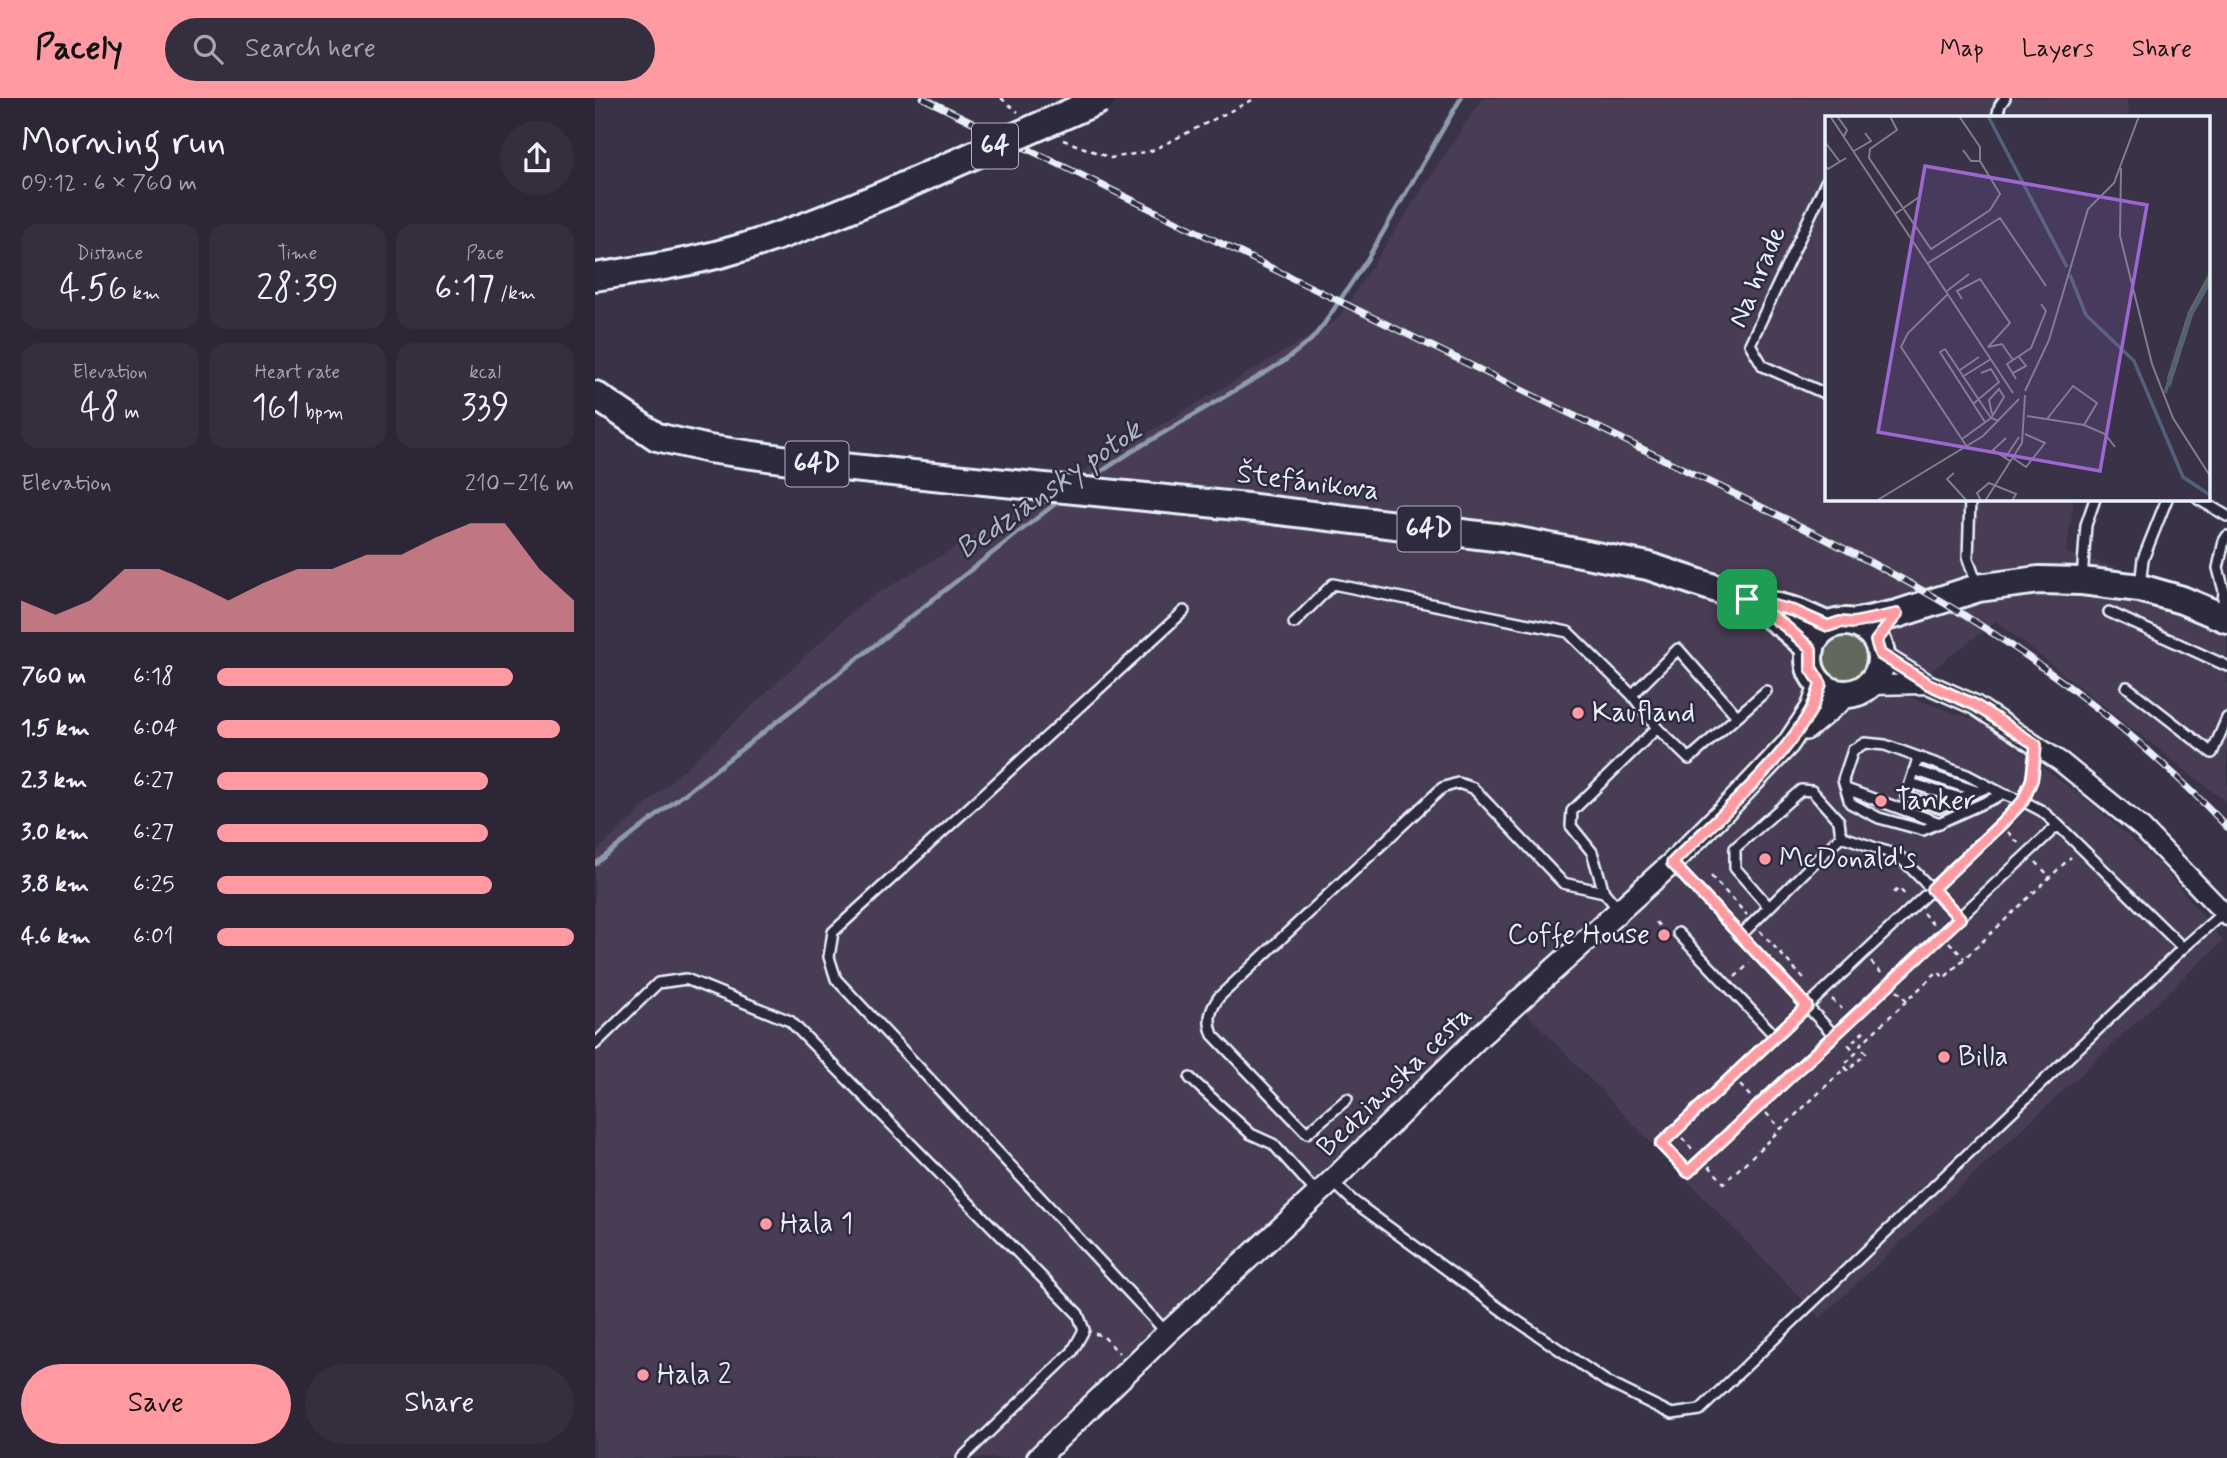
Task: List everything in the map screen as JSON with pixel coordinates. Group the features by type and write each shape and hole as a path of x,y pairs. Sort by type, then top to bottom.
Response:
{"main road":[{"name":"64","path":"595,277 726,252 808,226 1102,99"},
{"name":"Štefánikova","path":"596,395 657,437 690,446 832,466 1247,506 1503,538 1648,566 1747,599"},
{"path":"1897,614 1878,647 1877,674 1859,689 1832,691 1821,684 1811,668 1811,649 1815,638 1841,625 1897,614 1978,588 2039,580 2082,581 2140,588 2182,600 2224,618"},
{"name":"64D","path":"1747,599 1841,625 1864,628 1878,647"},
{"name":"64D","path":"1747,599 1785,626 1811,649"}],"street":[{"path":"1878,647 1928,684 1975,705 2061,762 2142,828 2225,914"},
{"name":"Bedzianska cesta","path":"1038,1458 1481,1037 1620,912 1734,802 1788,744 1812,708 1821,684"},
{"path":"1859,689 1928,684"},
{"name":"Bedzianska cesta","path":"1788,744 1859,689"}],"lane":[{"path":"1997,116 2005,98"},
{"name":"Na hrade","path":"1825,184 1750,344 1763,366 1825,394"},
{"path":"1970,500 1968,559 1978,588"},
{"path":"2082,581 2086,525 2095,500"},
{"path":"2140,588 2143,559 2167,500"},
{"path":"2200,500 2227,516"},
{"path":"2224,618 2224,591 2218,568 2227,536"},
{"path":"1294,623 1333,584 1568,632 1632,695 1657,728 1689,759 1766,691"},
{"path":"1167,1333 836,979 829,957 832,932 1184,611"},
{"path":"2109,612 2227,666"},
{"path":"1632,695 1678,649 1737,716"},
{"path":"2127,687 2212,753 2227,718"},
{"path":"1620,912 1604,892 1592,852 1571,826 1572,811 1657,728"},
{"path":"2003,794 1923,830 1879,818 1850,803 1843,780 1853,750 1865,743 1885,745 1967,775 2023,801 2042,811 2058,825 2183,948"},
{"path":"2036,745 2032,779 2023,801 1661,1144 1688,1172 2058,825"},
{"path":"1918,758 1906,797 1939,807 1988,786"},
{"path":"1914,770 1976,791"},
{"path":"1347,1099 1307,1133 1213,1035 1209,1025 1210,1009 1219,997 1442,788 1458,783 1472,788 1563,883 1604,892"},
{"path":"1910,783 1960,798"},
{"path":"1846,789 1940,823"},
{"path":"1769,907 1735,868 1735,848 1801,790 1812,791 1839,821 1841,836"},
{"path":"1740,936 1841,836"},
{"path":"1841,836 1899,856 1960,918"},
{"path":"1672,863 1834,1035"},
{"path":"1190,1078 1251,1134 1273,1144 1325,1188 1364,1209 1507,1314 1607,1382 1672,1415 1700,1410 2183,948 2225,914"},
{"path":"1678,933 1775,1036"},
{"path":"595,1044 658,983 686,979 790,1021 1078,1314 1084,1330 1072,1352 962,1458"}],"path":[{"path":"1001,98 1023,115"},
{"path":"1056,137 1111,158 1151,151 1256,98"},
{"path":"2001,824 2024,849"},
{"path":"1845,1067 1848,1071 1866,1052 1860,1045 1938,971 1944,978 2071,857"},
{"path":"2033,859 2050,877"},
{"path":"1894,893 1899,888 1910,900"},
{"path":"1920,911 1937,929"},
{"path":"1655,922 1662,929"},
{"path":"1947,940 1963,958"},
{"path":"1863,953 1907,1001"},
{"path":"1824,990 1869,1037"},
{"path":"1724,1183 1845,1067 1856,1053 1849,1045 1864,1031"},
{"path":"1082,1334 1102,1335 1123,1358"}],"shaded area":[{"path":"1482,98 2126,98 2129,105 2127,116 1825,116 1825,500 2074,500 2066,553 2196,591 2227,604 2227,803 1996,621 1900,694 1981,722 2092,804 2163,868 2223,941 1820,1318 1515,1001 1028,1458 595,1458 595,853 862,603 1337,320"}],"green space":[{"path":"1847,635 1863,642 1870,658 1863,674 1847,681 1831,674 1824,658 1831,642"}],"waterway":[{"name":"Bedziansky potok","path":"1087,481 1283,362 1311,340 1368,258 1461,98"},
{"name":"Bedziansky potok","path":"595,864 1060,500"}],"railway":[{"path":"923,98 1788,520 1921,589 2016,649 2091,703 2127,732 2227,827"}],"place":[{"name":"Kaufland","path":"1578,713"},
{"name":"Tanker","path":"1881,801"},
{"name":"McDonald's","path":"1765,859"},
{"name":"Coffe House","path":"1664,935"},
{"name":"Billa","path":"1944,1057"},
{"name":"Hala 1","path":"766,1224"},
{"name":"Hala 2","path":"643,1375"}],"route":[{"path":"1747,599 1794,611 1828,626 1897,614 1876,641 1880,654 1928,684 1975,705 2036,745 2032,779 2023,801 1932,889 1960,918 1688,1172 1661,1144 1807,1006 1672,863 1788,744 1812,708 1821,684 1811,668 1811,649 1785,626 1747,599"}]}
